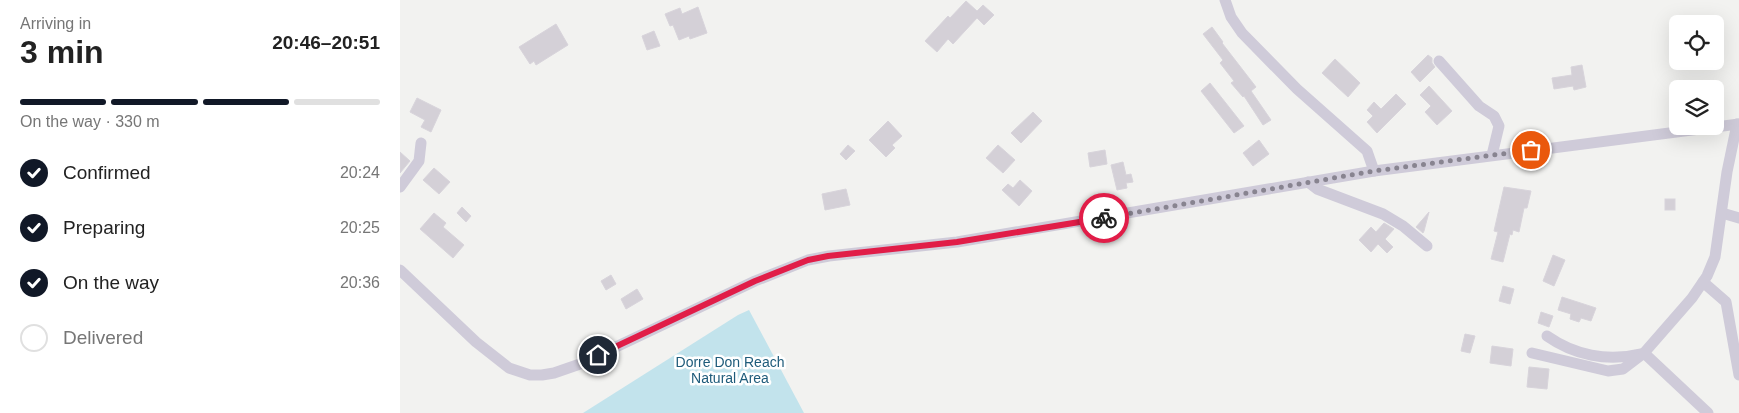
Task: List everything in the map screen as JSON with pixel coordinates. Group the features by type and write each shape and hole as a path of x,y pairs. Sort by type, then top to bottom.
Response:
{"street":[{"path":"1226,0 1231,17 1242,33 1297,89 1368,151 1374,171"},
{"path":"1439,61 1479,106 1494,116 1499,126 1492,155"},
{"path":"400,270 501,364 515,371 530,375 542,375 565,370 580,364 755,281 808,260 828,256 957,242 1374,171 1738,124 1727,172 1715,258 1703,282 1692,298 1644,353 1623,369 1608,371 1532,353"},
{"path":"400,187 419,161 421,143"},
{"path":"1308,182 1317,189 1383,214 1403,226 1427,246"},
{"path":"1722,213 1739,218"},
{"path":"1703,282 1726,302 1739,375"},
{"path":"1546,336 1560,346 1585,355 1624,358 1644,353"},
{"path":"1644,353 1708,413"}],"green space":[{"name":"Dorre Don Reach Natural Area","path":"749,310 804,413 583,413 738,315"}],"building":[{"path":"966,1 977,11 983,5 994,15 984,25 977,18 953,44 948,39 937,52 925,41 948,16 950,18"},
{"path":"698,7 707,33 690,39 689,36 679,40 673,25 670,26 665,14 680,8 682,14"},
{"path":"556,24 568,45 536,65 534,61 530,64 519,47"},
{"path":"1212,27 1256,87 1251,91 1271,120 1263,125 1244,96 1231,83 1234,81 1220,63 1223,60 1203,34"},
{"path":"654,31 660,46 647,50 642,36"},
{"path":"1428,55 1432,58 1432,63 1435,67 1420,82 1411,72"},
{"path":"1335,59 1360,83 1348,97 1322,73"},
{"path":"1582,65 1586,87 1574,90 1573,86 1554,89 1552,78 1572,75 1571,67"},
{"path":"1210,83 1244,126 1234,133 1201,91"},
{"path":"1429,86 1452,111 1437,125 1425,112 1431,106 1420,95"},
{"path":"1396,94 1406,104 1377,133 1367,122 1373,116 1367,110 1374,102 1381,109"},
{"path":"417,98 441,110 431,132 421,127 425,120 410,112"},
{"path":"1033,112 1042,121 1021,143 1011,133"},
{"path":"888,121 902,136 892,145 895,148 886,157 869,140"},
{"path":"1259,140 1269,154 1253,166 1243,153"},
{"path":"848,145 855,151 846,160 840,154"},
{"path":"998,145 1015,160 1003,173 986,158"},
{"path":"1105,150 1107,164 1090,167 1088,153"},
{"path":"400,152 410,161 400,173"},
{"path":"1123,162 1126,175 1131,174 1133,182 1126,183 1127,188 1117,190 1111,165"},
{"path":"434,168 450,182 439,194 423,180"},
{"path":"1020,180 1032,191 1019,206 1002,190 1008,184 1013,188"},
{"path":"1504,187 1531,191 1527,208 1524,208 1519,232 1513,230 1512,235 1510,234 1503,262 1491,259 1498,232 1494,231"},
{"path":"846,189 850,205 825,210 822,194"},
{"path":"1665,199 1675,199 1675,210 1665,210"},
{"path":"462,207 471,216 466,222 457,213"},
{"path":"1429,212 1424,231 1423,233 1416,227"},
{"path":"434,213 446,223 443,227 464,245 453,258 420,229"},
{"path":"1384,223 1394,229 1385,239 1393,247 1387,253 1378,244 1371,252 1359,240 1371,227 1376,232"},
{"path":"1553,255 1565,260 1554,286 1543,281"},
{"path":"611,275 616,284 606,290 601,281"},
{"path":"1503,286 1514,289 1510,304 1499,301"},
{"path":"637,289 643,299 626,309 621,299"},
{"path":"1562,297 1596,308 1591,321 1581,318 1579,322 1570,319 1571,314 1558,310"},
{"path":"1541,312 1553,316 1549,327 1538,323"},
{"path":"1465,334 1475,336 1470,353 1461,351"},
{"path":"1492,346 1513,349 1511,366 1490,363"},
{"path":"1529,367 1549,369 1547,389 1527,387"}],"way so far":[{"path":"1104,218 1374,171 1531,150"}],"route":[{"path":"598,355 755,281 808,260 828,256 957,242 1104,218"}]}
